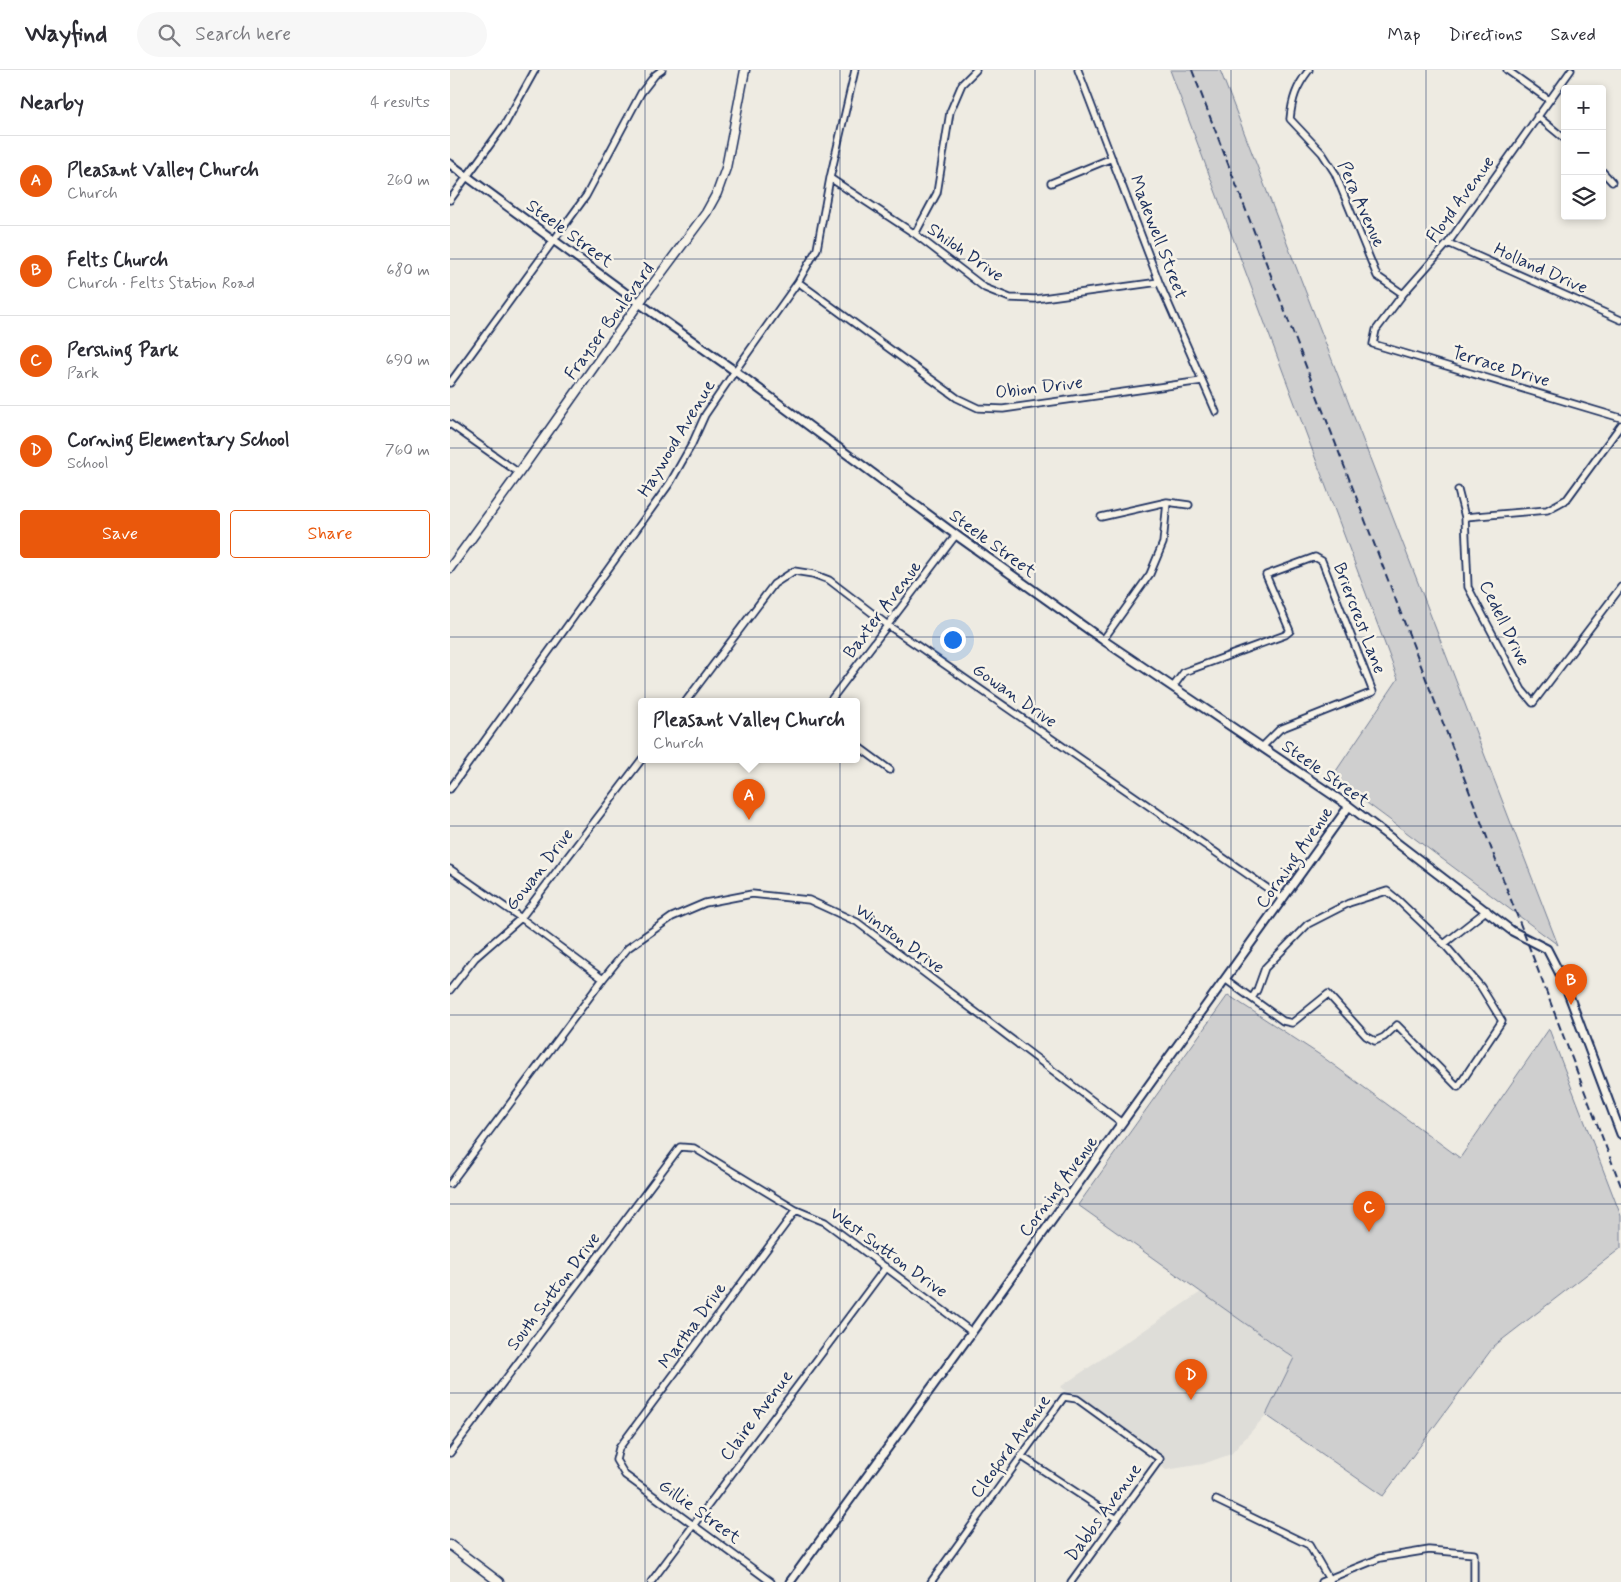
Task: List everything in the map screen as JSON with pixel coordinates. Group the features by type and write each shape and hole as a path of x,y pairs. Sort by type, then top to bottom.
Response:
{"main road":[{"name":"Frayser Boulevard","path":"450,568 639,303 706,213 717,193 726,168 745,70"},
{"path":"450,1545 499,1582"}],"street":[{"path":"450,200 505,124 535,70"},
{"path":"450,383 586,196 641,93 655,75 662,70"},
{"name":"Haywood Avenue","path":"450,789 670,483 692,444 705,415 798,282 817,250 830,178 855,70"},
{"path":"915,234 937,193 950,112 962,84 976,70"},
{"name":"Madewell Street","path":"1078,70 1159,282 1216,412"},
{"name":"Pera Avenue","path":"1309,70 1299,84 1291,103 1290,120 1322,153 1335,173 1377,276 1403,294"},
{"path":"1507,70 1548,100"},
{"name":"Floyd Avenue","path":"1373,344 1376,330 1403,294 1448,242 1571,70"},
{"path":"1537,116 1561,136"},
{"path":"1051,183 1112,158"},
{"name":"Steele Street","path":"450,164 639,303 735,370 956,535 1103,640 1349,806 1512,931 1547,949 1564,982 1621,1134"},
{"path":"1606,175 1612,182"},
{"name":"Shiloh Drive","path":"830,178 915,234 985,288 1010,298 1035,299 1159,282"},
{"name":"Holland Drive","path":"1448,242 1621,320"},
{"name":"Obion Drive","path":"798,282 957,398 978,408 1003,409 1202,381"},
{"name":"Terrace Drive","path":"1373,344 1621,418"},
{"path":"450,424 519,473"},
{"path":"1465,517 1547,510 1567,499 1621,425"},
{"name":"Cedell Drive","path":"1458,490 1465,517 1468,587 1522,690 1533,703 1621,587"},
{"path":"1101,517 1167,502 1189,505"},
{"path":"1103,640 1150,574 1162,542 1167,502"},
{"name":"Baxter Avenue","path":"832,698 889,626 956,535"},
{"name":"Briercrest Lane","path":"1173,687 1184,672 1285,635 1290,631 1266,575 1315,557 1322,561 1373,692 1280,728 1262,747"},
{"name":"Gowan Drive","path":"688,698 774,584 794,571 813,574 829,580 889,626 1282,899"},
{"path":"860,748 890,770"},
{"name":"Gowan Drive","path":"450,990 475,958 522,918 639,763"},
{"name":"Corning Avenue","path":"790,1582 972,1332 1349,806"},
{"path":"450,869 522,918 603,979"},
{"path":"1225,979 1283,1021 1292,1023 1328,994 1366,1036 1375,1041 1397,1025 1458,1087 1502,1022 1481,987 1444,944 1398,900 1387,892 1349,903 1308,924 1265,968 1252,998"},
{"name":"Winston Drive","path":"450,1184 628,948 672,917 705,903 752,894 809,900 857,922 1122,1123"},
{"path":"1444,944 1487,910"},
{"name":"West Sutton Drive","path":"680,1147 694,1148 796,1210 825,1222 972,1332"},
{"name":"South Sutton Drive","path":"450,1453 680,1147"},
{"name":"Martha Drive","path":"616,1460 620,1448 796,1210"},
{"name":"Claire Avenue","path":"651,1582 886,1267"},
{"name":"Cleoford Avenue","path":"931,1582 1064,1397 1077,1399 1160,1459"},
{"path":"1022,1456 1117,1520"},
{"name":"Dabbs Avenue","path":"1071,1582 1160,1459"},
{"name":"Gillie Street","path":"616,1460 625,1474 771,1582"},
{"path":"1216,1500 1310,1545 1330,1580"},
{"path":"1321,1582 1330,1580 1380,1558 1429,1550 1474,1554 1474,1582"}],"shaded area":[{"path":"1170,70 1220,70 1558,945 1332,777 1398,679"},
{"path":"1228,995 1320,1055 1460,1158 1549,1029 1621,1216 1621,1248 1494,1346 1383,1496 1266,1415 1294,1358 1078,1205"},
{"path":"1201,1292 1294,1358 1266,1415 1231,1454 1203,1464 1166,1470 1060,1387"}],"railway":[{"path":"1192,70 1621,1186"}],"place":[{"name":"Pleasant Valley Church","path":"749,820"},
{"name":"Felts Church","path":"1571,1005"},
{"name":"Pershing Park","path":"1369,1232"},
{"name":"Corning Elementary School","path":"1191,1400"}]}
